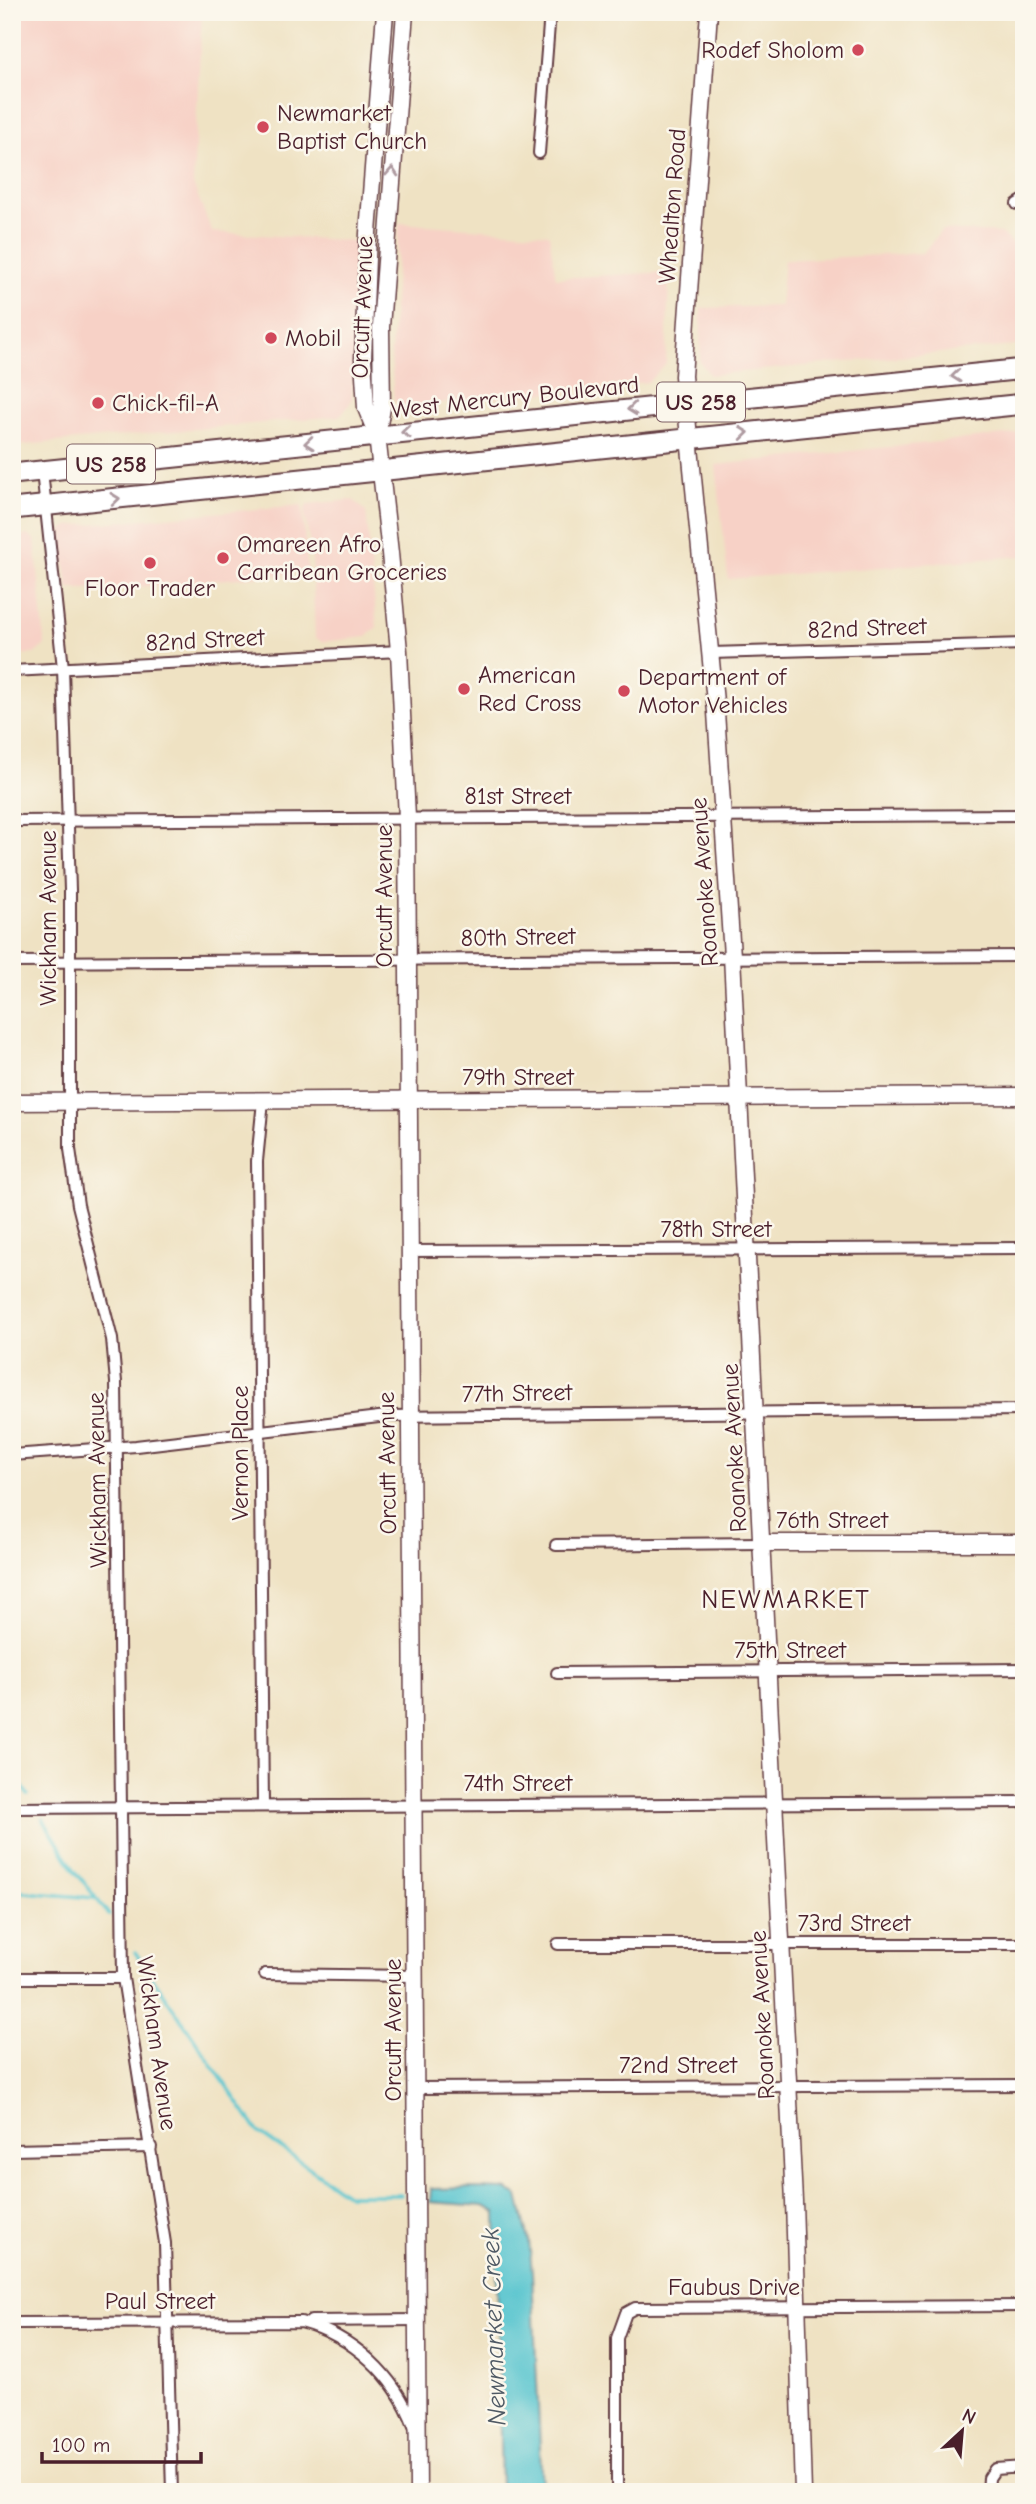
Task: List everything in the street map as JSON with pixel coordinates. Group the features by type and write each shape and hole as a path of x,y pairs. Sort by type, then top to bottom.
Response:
{"highway":[{"name":"West Mercury Boulevard","path":"12,474 1024,369"},
{"name":"US 258","path":"12,509 382,473 688,438 1024,404"}],"street":[{"name":"Orcutt Avenue","path":"385,12 371,186 363,359 366,408 377,435 382,473 399,650 407,818 418,2492"},
{"name":"Orcutt Avenue","path":"377,435 383,408 381,327 405,12"},
{"path":"539,153 550,12"},
{"name":"Whealton Road","path":"685,404 683,357 709,12"},
{"path":"371,186 380,204 379,234 387,240"},
{"name":"Roanoke Avenue","path":"685,404 711,653 732,956 788,2085 803,2492"},
{"name":"Wickham Avenue","path":"42,471 63,668 69,820 70,1149 78,1205 112,1339 118,1448 123,1978 165,2243 172,2492"},
{"name":"82nd Street","path":"711,653 1024,644"},
{"name":"82nd Street","path":"12,671 399,650"},
{"name":"81st Street","path":"12,821 1024,815"},
{"name":"80th Street","path":"12,962 1024,956"},
{"name":"79th Street","path":"12,1102 1024,1096"},
{"name":"Vernon Place","path":"263,1101 257,1161 263,1806"},
{"name":"78th Street","path":"408,1251 1024,1248"},
{"name":"77th Street","path":"12,1455 118,1448 410,1416 1024,1410"},
{"name":"76th Street","path":"556,1545 1024,1543"},
{"name":"75th Street","path":"557,1673 1024,1669"},
{"name":"74th Street","path":"12,1808 1024,1802"},
{"name":"73rd Street","path":"558,1944 1024,1944"},
{"path":"265,1974 415,1976"},
{"path":"12,1978 123,1978"},
{"name":"72nd Street","path":"416,2088 1024,2085"},
{"path":"12,2150 151,2147"},
{"name":"Faubus Drive","path":"617,2492 617,2338 626,2313 635,2308 1024,2306"},
{"name":"Paul Street","path":"15,2326 417,2320"},
{"name":"Paul Street","path":"301,2322 339,2337 374,2364 404,2404 418,2435"},
{"path":"988,2492 989,2478 995,2469 1024,2467"}],"shaded area":[{"path":"12,12 202,12 193,184 212,232 357,241 352,398 339,416 12,446"},
{"path":"399,223 549,234 556,278 669,272 666,364 648,382 402,407 394,400 391,353"},
{"path":"942,230 1001,233 1024,256 1024,345 710,375 700,362 701,308 780,306 784,260 923,253"},
{"path":"1024,433 1024,556 728,579 716,465"},
{"path":"353,500 366,511 377,627 366,637 322,642 315,637 312,557 304,511 308,504"},
{"path":"302,505 308,572 114,589 68,589 61,531 68,526"},
{"path":"27,535 35,539 45,645 34,654 12,655 12,537"}],"water":[{"path":"431,2189 505,2189 518,2196 529,2241 542,2492 501,2492 496,2212 484,2206 430,2202"}],"waterway":[{"name":"Newmarket Creek","path":"12,1772 28,1795"},
{"name":"Newmarket Creek","path":"43,1819 73,1868 109,1915"},
{"path":"12,1891 94,1898"},
{"name":"Newmarket Creek","path":"135,1952 258,2132 348,2195 401,2195"}],"place":[{"name":"Rodef Sholom","path":"858,50"},
{"name":"Newmarket Baptist Church","path":"263,127"},
{"name":"Mobil","path":"271,338"},
{"name":"Chick-fil-A","path":"98,403"},
{"name":"Omareen Afro Carribean Groceries","path":"223,558"},
{"name":"Floor Trader","path":"150,563"},
{"name":"American Red Cross","path":"464,689"},
{"name":"Department of Motor Vehicles","path":"624,691"}],"district":[{"name":"NEWMARKET","path":"786,1599"}]}
